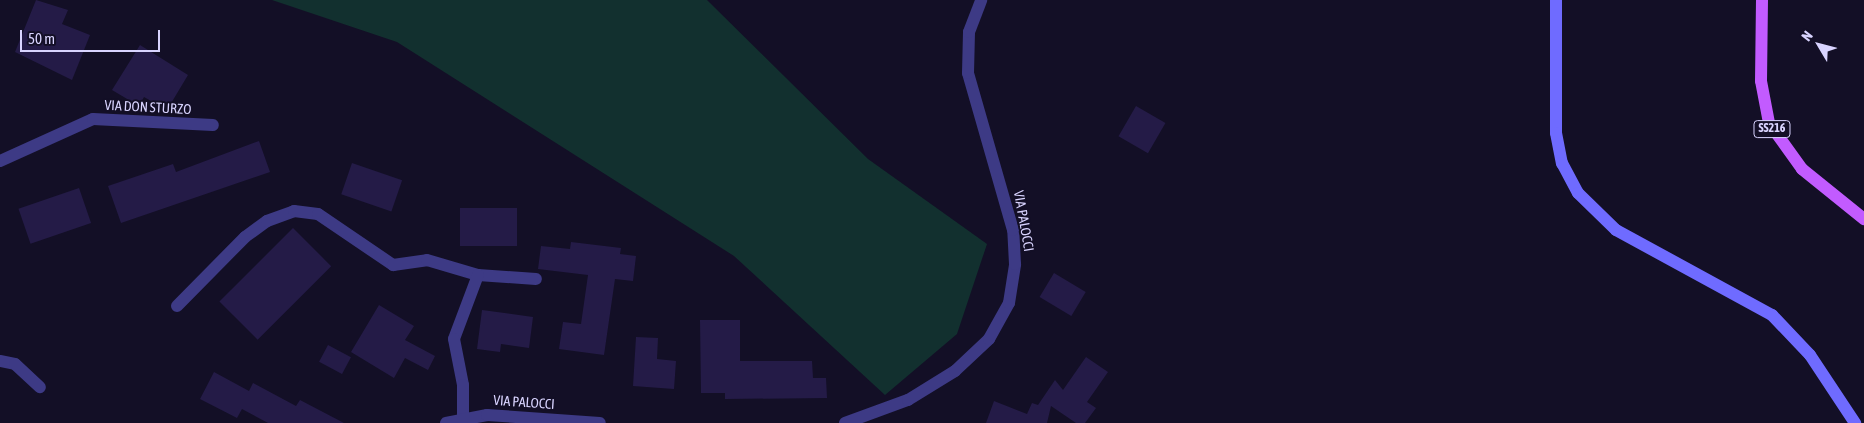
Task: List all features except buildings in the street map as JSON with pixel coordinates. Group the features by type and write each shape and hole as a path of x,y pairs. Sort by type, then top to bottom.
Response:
{"main road":[{"name":"SS216","path":"1762,0 1761,82 1769,123 1802,169 1864,219"}],"street":[{"name":"VIA PALOCCI","path":"845,423 908,400 955,371 989,339 1009,303 1015,264 1013,230 968,73 969,32 981,0"},
{"path":"1556,0 1556,134 1562,163 1578,193 1616,230 1772,315 1810,355 1855,423"},
{"name":"VIA DON STURZO","path":"0,161 93,119 213,125"},
{"path":"177,306 245,238 267,221 294,210 318,214 393,265 426,260 478,275 536,279"},
{"path":"464,417 463,385 454,339 478,275"},
{"path":"0,361 15,364 40,387"},
{"name":"VIA PALOCCI","path":"446,423 464,417 600,423"}],"green space":[{"path":"272,0 707,0 868,159 987,244 957,334 885,395 734,256 397,42"}]}
